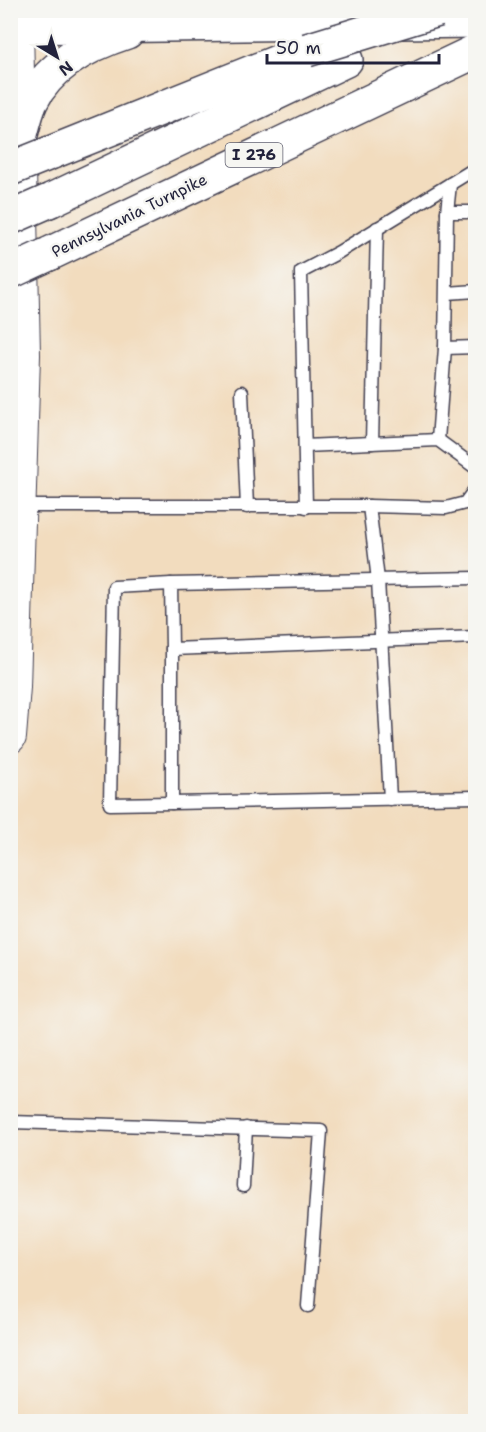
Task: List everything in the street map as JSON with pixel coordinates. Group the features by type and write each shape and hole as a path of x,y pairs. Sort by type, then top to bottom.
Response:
{"main road":[{"path":"15,153 50,153 307,50 438,10"},
{"name":"I 276","path":"10,219 447,10"},
{"path":"10,737 24,355 15,153 15,22 165,25 476,21"},
{"path":"15,153 31,102 46,80 68,60 99,41 130,31 165,25"},
{"name":"Pennsylvania Turnpike","path":"10,272 468,54"}],"lane":[{"path":"306,507 301,272 476,168"},
{"path":"438,440 445,348 447,212 450,184"},
{"path":"447,212 476,212"},
{"path":"372,443 377,228"},
{"path":"447,293 476,291"},
{"path":"445,348 476,347"},
{"path":"242,392 247,507"},
{"path":"305,446 438,440 476,468"},
{"path":"19,506 446,508 465,503 476,488"},
{"path":"369,506 378,580 390,799"},
{"path":"476,578 114,587 110,804 476,797"},
{"path":"171,584 172,803"},
{"path":"171,649 476,637"},
{"path":"10,1122 321,1131 308,1306"},
{"path":"243,1186 246,1128"}]}
